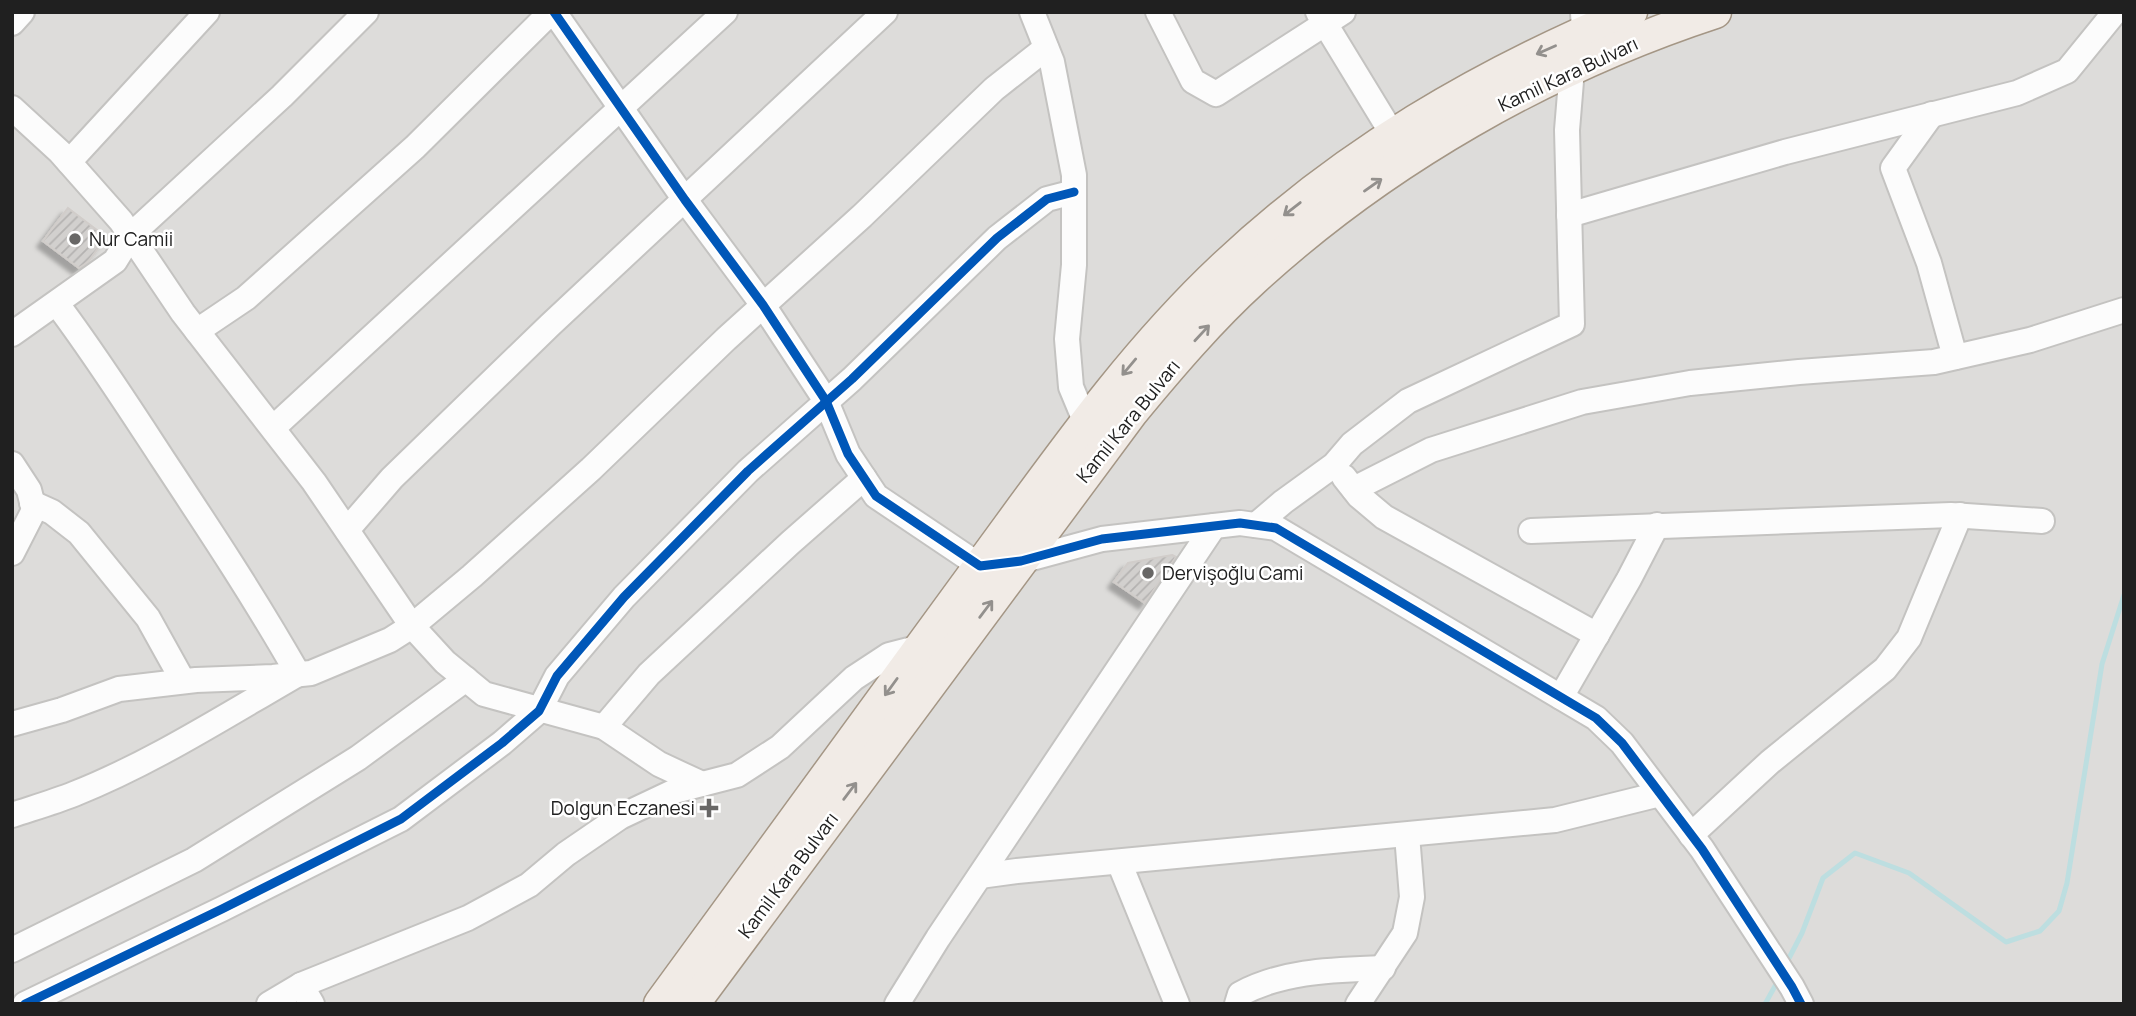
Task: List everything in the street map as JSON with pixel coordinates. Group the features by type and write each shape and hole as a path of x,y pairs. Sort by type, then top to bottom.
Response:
{"main road":[{"name":"Kamil Kara Bulvarı","path":"660,1004 1075,434 1158,334 1225,266 1306,198 1392,135 1583,22 1631,12"},
{"name":"Kamil Kara Bulvarı","path":"693,1004 1156,383 1253,281 1313,229 1394,171 1491,110 1572,69 1639,40 1715,12"}],"street":[{"path":"12,23 22,12"},
{"path":"69,162 207,12"},
{"path":"12,334 115,261 131,235 282,96 366,12"},
{"path":"197,331 246,298 415,147 552,12 763,305 827,401 848,454 876,496 980,566 1021,561 1102,539 1240,523 1276,528 1597,718 1622,743 1691,835 1797,995"},
{"path":"274,428 724,12"},
{"path":"346,530 392,478 550,325 885,12"},
{"path":"1032,12 1052,62 1074,175 1074,265 1067,339 1071,387 1086,424"},
{"path":"1158,12 1193,82 1216,94 1329,16 1392,135"},
{"path":"1569,215 1785,152 2018,93 2067,71 2115,12"},
{"path":"1256,525 1334,465 1352,444 1408,401 1572,324 1567,130 1572,69 1583,22"},
{"path":"12,724 120,689 183,681 311,673 390,640 412,626 591,469 994,89 1046,48"},
{"path":"12,108 69,162 121,221 197,331 274,428 412,626 445,662 484,694 604,727 659,764 702,785"},
{"path":"1932,114 1893,168 1929,263 1955,357"},
{"path":"24,1004 401,819 502,743 539,711 557,676 624,597 748,471 827,401 997,238 1047,199 1074,192"},
{"path":"57,304 82,337 264,614 298,674"},
{"path":"1354,489 1431,450 1582,402 1690,383 1934,362 2030,340 2124,310"},
{"path":"12,464 29,490 34,510 12,553"},
{"path":"1334,465 1354,489 1384,517 1597,635"},
{"path":"604,727 649,674 864,478"},
{"path":"32,503 52,512 79,533 148,618 183,681"},
{"path":"1531,531 1960,515 2042,521"},
{"path":"1691,835 1770,762 1885,668 1909,638 1960,515"},
{"path":"1561,697 1657,525"},
{"path":"897,1004 1214,526"},
{"path":"269,1004 306,994 468,918 529,886 566,854 620,817 675,792 737,775 780,747 854,678 889,655 920,647"},
{"path":"12,815 73,794 125,771 298,674"},
{"path":"12,950 194,860 358,758 466,680"},
{"path":"980,876 1556,820 1660,794"},
{"path":"1358,1004 1405,933 1412,897 1407,835"},
{"path":"1119,862 1177,1004"},
{"path":"1237,1004 1240,994 1255,986 1307,972 1383,968"}],"shaded area":[{"path":"12,12 2124,12 2124,1004 12,1004"}],"building":[{"name":"Nur Camii","path":"68,208 106,237 88,262 79,268 43,241"},
{"name":"Dervişoğlu Cami","path":"1172,555 1176,557 1145,603 1114,582 1128,563"}],"waterway":[{"path":"1786,964 1802,933 1823,878 1855,853 1909,873 2006,942 2040,931 2059,911 2067,883 2102,664 2124,595"},
{"path":"1765,1004 1779,979"}],"cycle path":[{"path":"554,12 685,200 763,305 826,401 848,454 876,496 980,566 1021,561 1102,539 1240,523 1276,528 1596,718 1622,743 1702,849 1801,1004"},
{"path":"25,1004 401,819 502,743 539,711 557,676 624,597 748,471 852,379 997,238 1047,199 1074,192"}],"place":[{"name":"Nur Camii","path":"75,239"},
{"name":"Dervişoğlu Cami","path":"1148,573"},
{"name":"Dolgun Eczanesi","path":"709,808"}]}
